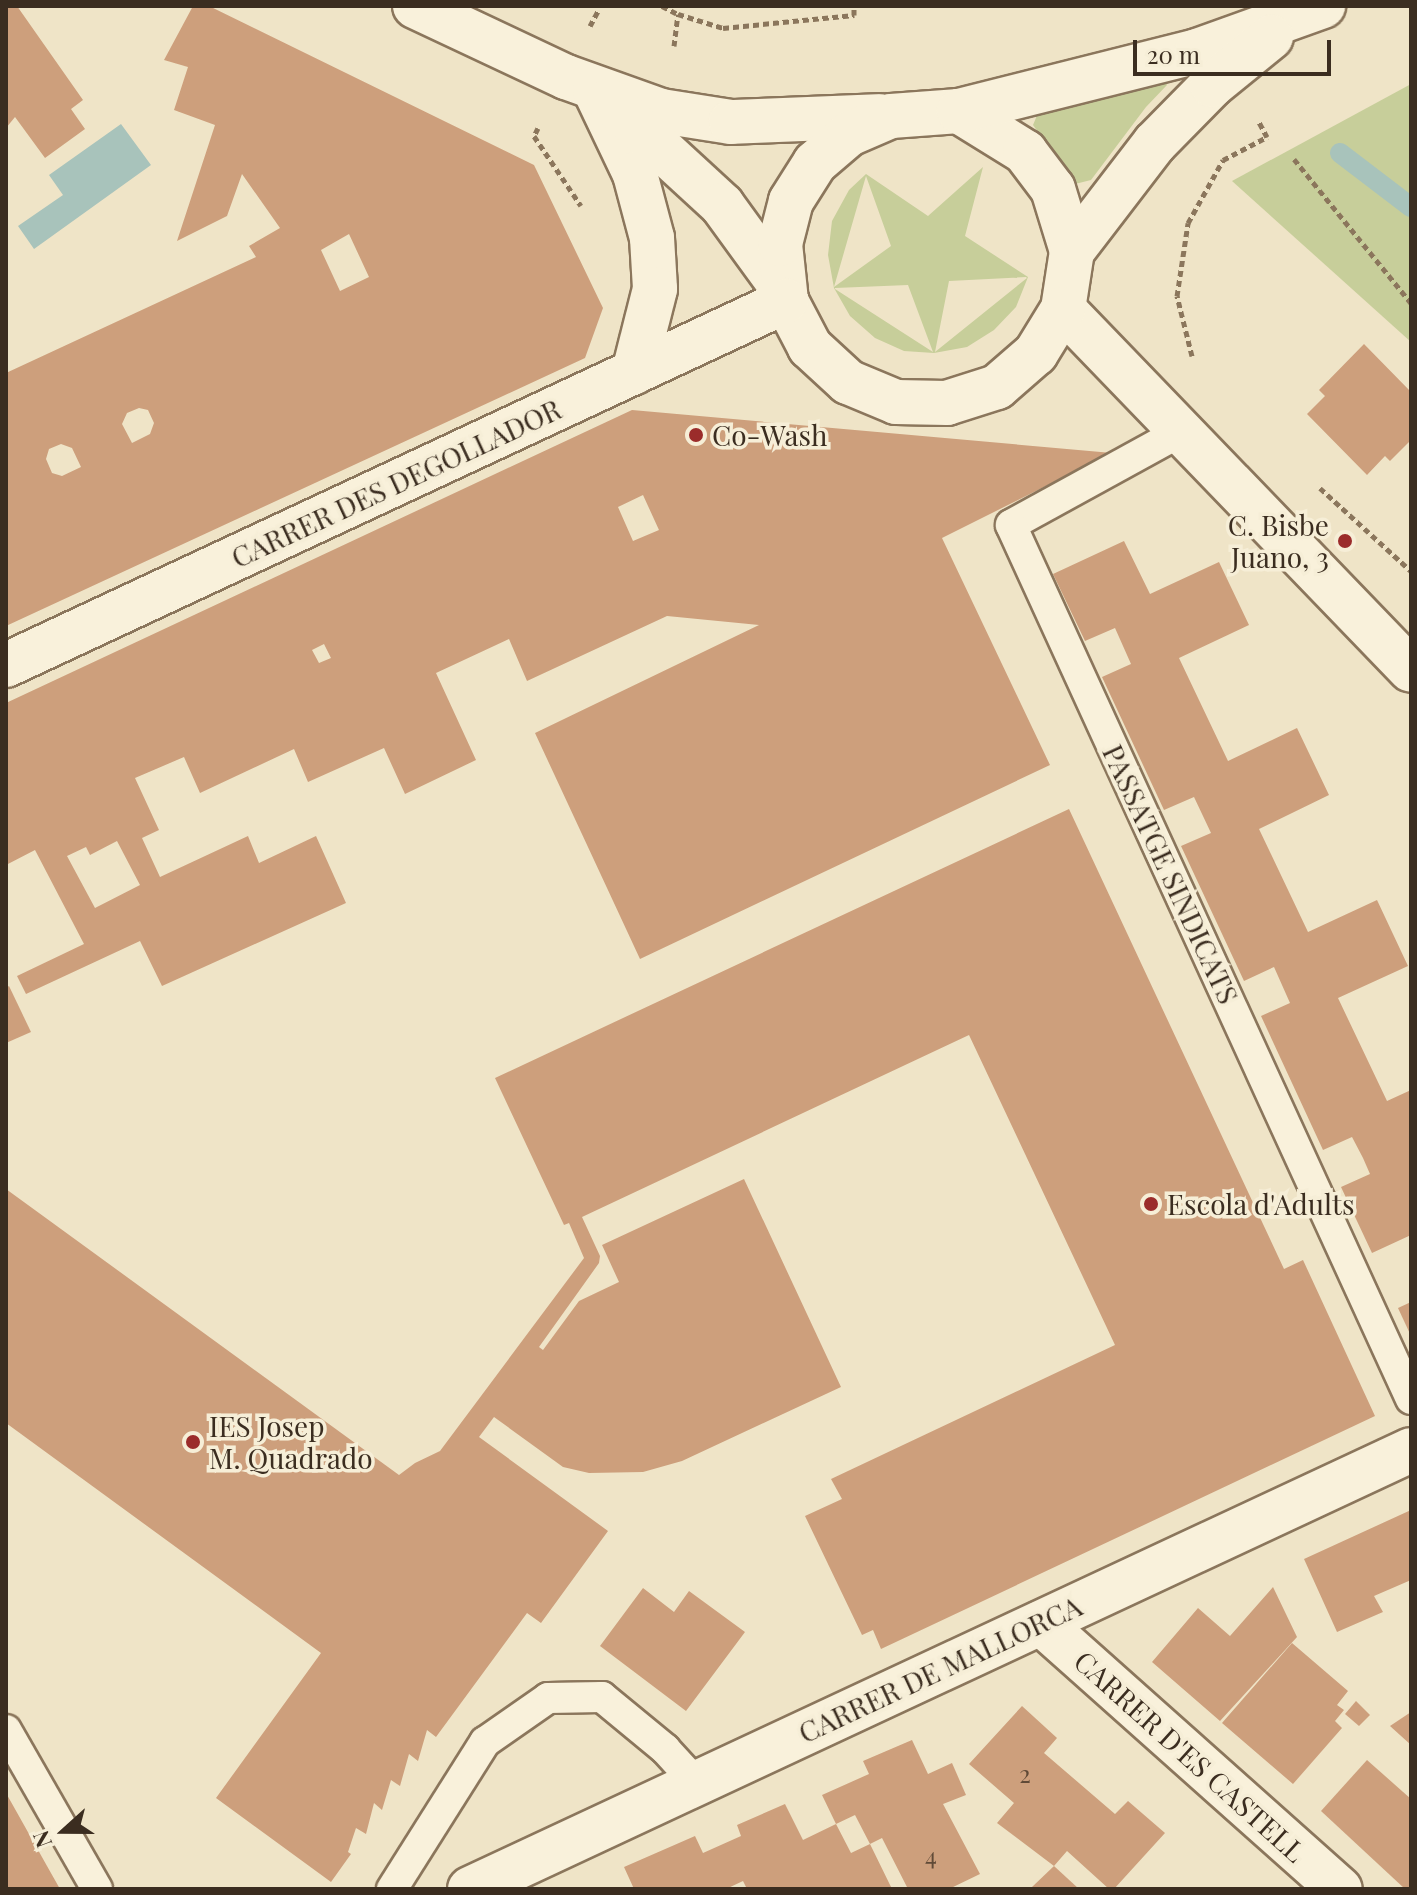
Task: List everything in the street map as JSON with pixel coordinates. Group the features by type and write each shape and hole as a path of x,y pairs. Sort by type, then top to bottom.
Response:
{"street":[{"path":"415,6 595,90 661,111 731,122 959,111 1197,51 1314,10"},
{"path":"1072,251 1155,143 1203,94 1250,51 1314,10"},
{"path":"595,90 665,149 722,205 785,295 810,347 848,382 896,402 947,403 997,387 1036,353 1063,309 1072,251 1053,189 1025,152 959,111"},
{"path":"595,90 635,174 652,238 655,289 634,372"},
{"path":"785,295 780,244 791,201 815,163 849,134 891,116"},
{"name":"CARRER DES DEGOLLADOR","path":"6,665 634,372 785,295"},
{"path":"1063,309 1411,670"},
{"name":"CARRER DE MALLORCA","path":"470,1889 1411,1450"},
{"name":"CARRER D'ES CASTELL","path":"1041,1623 1340,1889"}],"lane":[{"name":"PASSATGE SINDICATS","path":"1180,432 1011,525 1411,1399"},
{"path":"392,1889 485,1742 548,1698 602,1697 665,1749 696,1783"},
{"path":"6,1730 97,1889"}],"path":[{"path":"662,6 723,28 854,15 854,6"},
{"path":"674,46 678,14"},
{"path":"575,25 588,31"},
{"path":"1197,364 1189,351 1177,296 1188,223 1223,160 1267,137"},
{"path":"1294,159 1411,303"},
{"path":"1318,486 1411,571"}],"green space":[{"path":"1163,77 1167,85 1146,107 1091,180 1075,184 1033,125 1038,113"},
{"path":"1411,84 1411,342 1232,181"},
{"path":"983,167 965,236 1028,277 1016,307 994,330 967,347 934,353 904,351 875,338 850,316 834,288 828,255 832,221 849,190 866,174 928,216","holes":["866,176 891,246 834,287","1026,277 1027,278 935,352 949,281","908,285 933,352 835,289"]}],"water":[{"path":"121,124 151,165 34,249 18,226 63,195 49,175"}],"building":[{"path":"6,6 17,6 83,100 71,109 85,129 45,158 15,117 6,128"},
{"path":"193,6 209,6 534,165 603,308 585,358 6,626 6,373 256,257 249,246 280,228 242,174 227,216 177,241 215,125 174,110 188,67 164,60","holes":["349,234 369,277 340,291 321,250","139,408 148,410 154,423 150,434 132,443 122,424 127,413","61,444 72,448 81,467 62,476 52,473 46,459 49,449"]},
{"path":"1364,344 1411,392 1411,440 1390,461 1385,456 1367,475 1307,414 1325,396 1319,390"},
{"path":"632,410 1112,453 942,538 1050,765 640,959 535,733 759,625 667,616 527,681 509,639 436,673 476,760 405,794 384,748 308,782 294,749 200,793 184,757 135,778 159,830 142,838 160,877 248,836 259,863 316,836 346,903 162,986 140,941 26,994 17,976 84,944 35,850 6,865 6,703","holes":["643,495 659,530 633,541 618,507","324,644 331,658 319,663 312,650","117,841 140,885 95,908 67,856 86,847 90,855"]},
{"path":"1124,541 1150,594 1219,562 1249,625 1179,658 1228,761 1297,728 1329,795 1259,829 1308,932 1377,900 1408,966 1338,998 1387,1101 1411,1090 1411,1235 1372,1253 1341,1187 1370,1174 1363,1158 1352,1137 1323,1150 1261,1016 1290,1003 1274,967 1244,981 1181,846 1211,833 1194,797 1164,810 1102,677 1131,664 1115,628 1085,641 1053,574"},
{"path":"1069,809 1284,1269 1303,1260 1375,1416 881,1649 873,1630 862,1635 805,1516 842,1499 831,1479 1115,1345 969,1035 582,1217 600,1256 599,1263 539,1347 543,1350 579,1301 619,1282 602,1245 744,1179 841,1387 682,1461 643,1472 589,1473 563,1467 494,1417 479,1437 608,1531 541,1623 527,1613 436,1737 427,1730 418,1761 409,1754 400,1786 391,1780 382,1810 374,1803 366,1834 356,1828 348,1852 351,1854 331,1882 216,1798 321,1653 6,1423 6,1189 399,1475 440,1451 584,1258 569,1223 564,1225 495,1078"},
{"path":"9,986 31,1032 6,1043 6,988"},
{"path":"1411,1302 1411,1336 1398,1308"},
{"path":"1411,1510 1411,1580 1374,1596 1383,1612 1337,1632 1304,1559"},
{"path":"1273,1587 1297,1637 1220,1721 1152,1662 1198,1608 1230,1636"},
{"path":"643,1588 674,1612 689,1591 745,1632 686,1711 600,1646"},
{"path":"1292,1643 1348,1691 1337,1705 1344,1710 1335,1721 1342,1728 1293,1784 1222,1723"},
{"path":"1356,1701 1370,1715 1359,1726 1345,1714"},
{"path":"1022,1706 1057,1738 1044,1753 1115,1814 1128,1801 1165,1833 1114,1889 1109,1889 1067,1851 1054,1866 997,1823 1014,1803 969,1764"},
{"path":"1411,1712 1411,1745 1390,1726"},
{"path":"912,1740 928,1774 952,1763 966,1795 943,1804 980,1874 949,1889 908,1889 882,1838 870,1844 855,1815 836,1824 822,1795 869,1774 863,1761"},
{"path":"1367,1760 1411,1799 1411,1889 1405,1889 1321,1811"},
{"path":"6,1793 47,1866 60,1889 6,1889"},
{"path":"785,1804 803,1840 836,1824 851,1853 870,1844 892,1889 747,1889 743,1881 726,1889 634,1889 624,1867 695,1836 703,1853 741,1836 737,1825"},
{"path":"1054,1866 1079,1889 1032,1887"}],"waterway":[{"path":"1340,153 1411,207"}],"place":[{"name":"Co-Wash","path":"696,435"},
{"name":"C. Bisbe Juano, 3","path":"1345,541"},
{"name":"Escola d'Adults","path":"1151,1204"},
{"name":"IES Josep M. Quadrado","path":"193,1442"}]}
